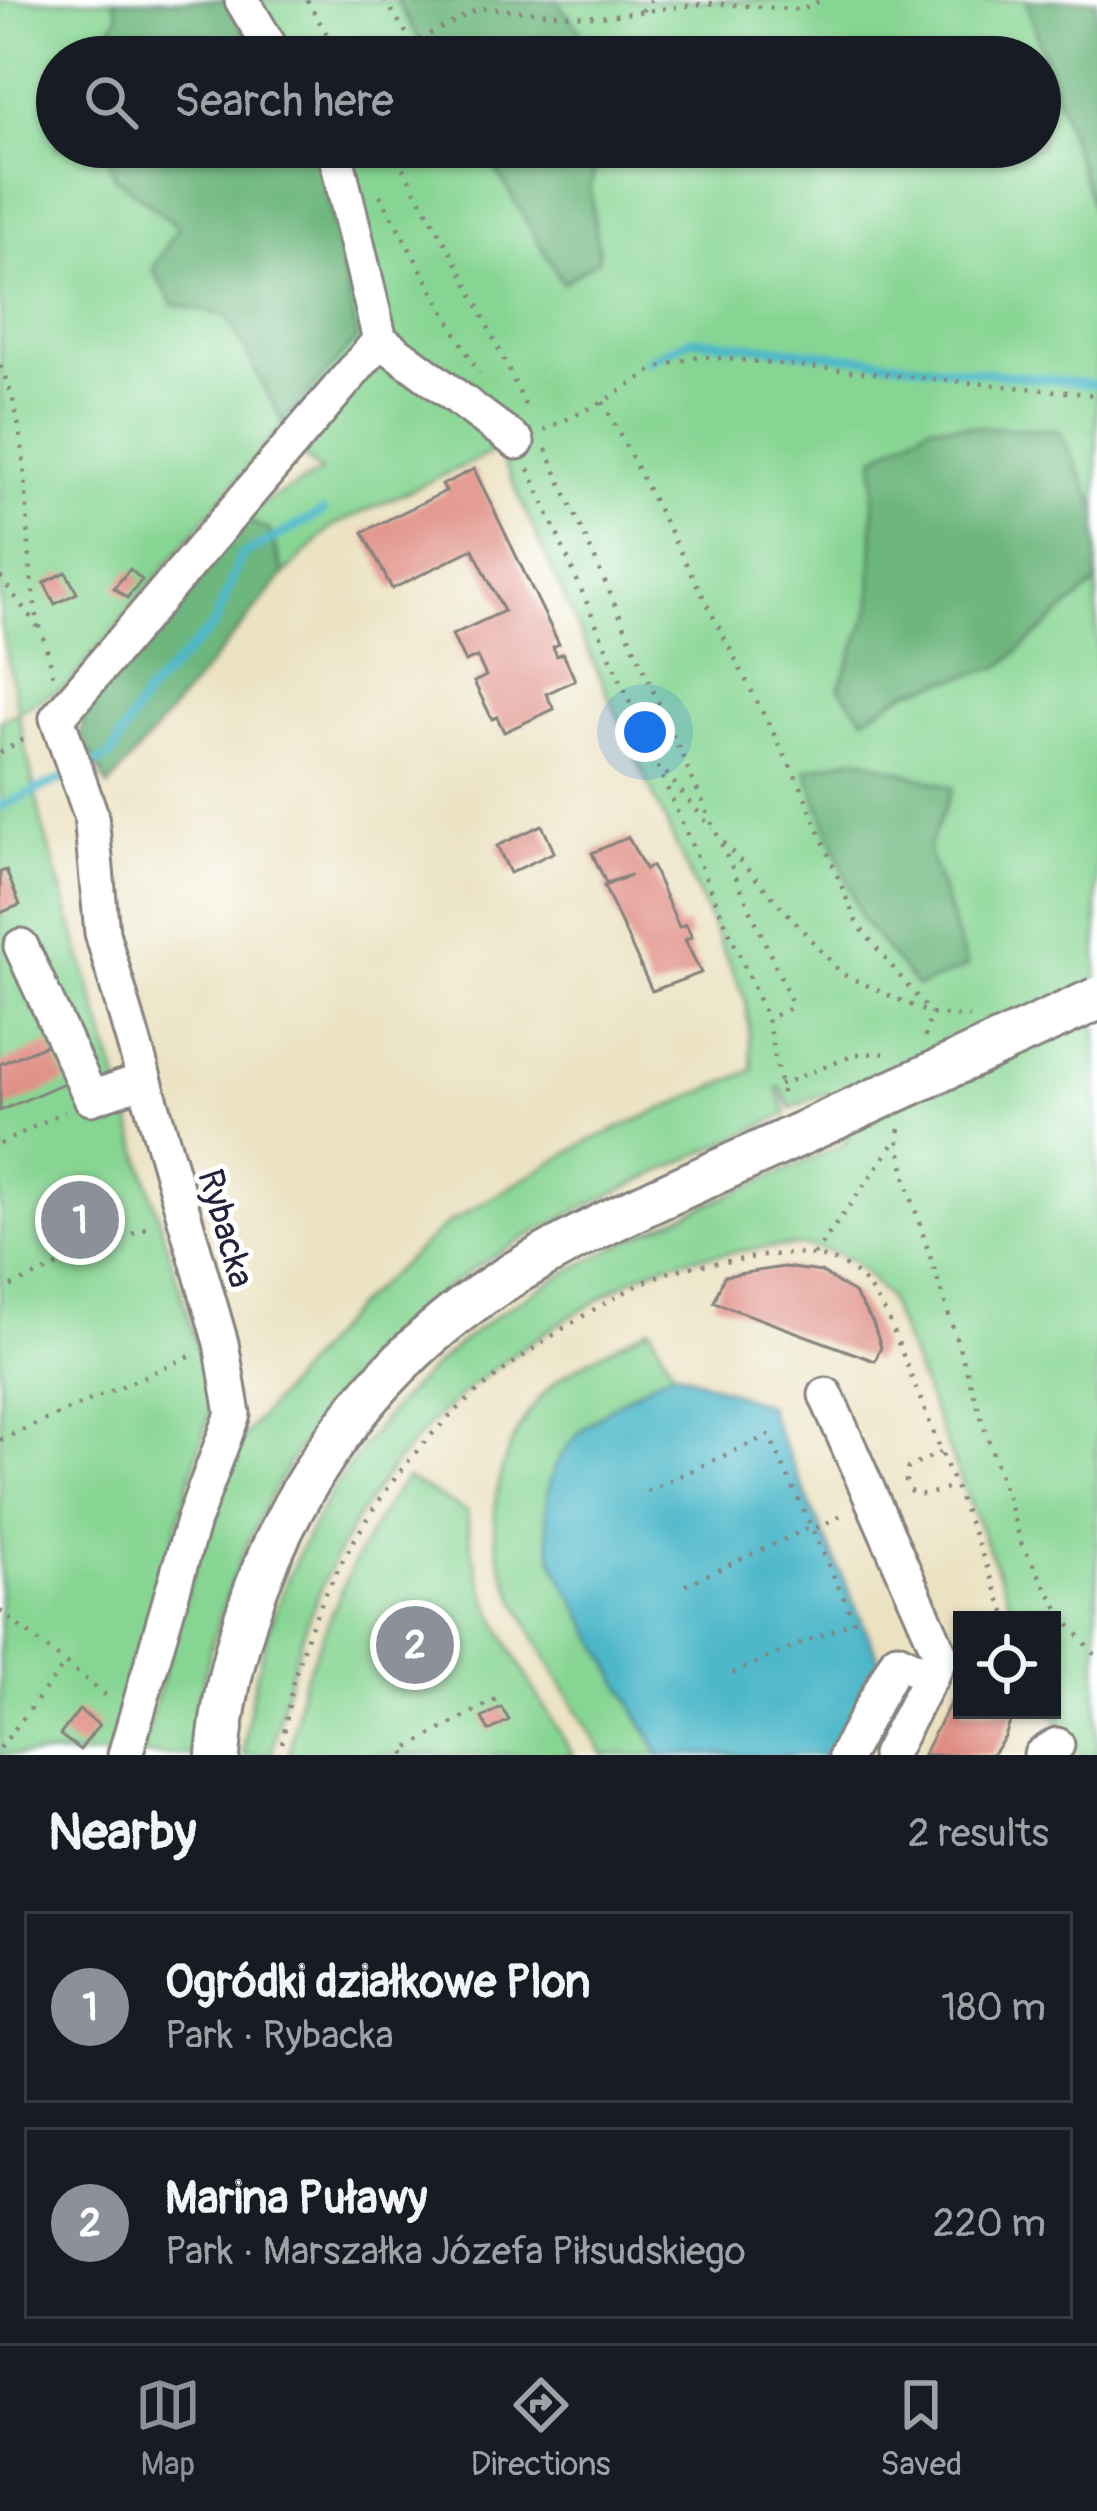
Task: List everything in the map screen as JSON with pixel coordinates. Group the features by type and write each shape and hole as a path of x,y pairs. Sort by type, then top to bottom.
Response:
{"main road":[{"path":"218,1755 222,1705 244,1617 281,1526 326,1453 377,1390 430,1336 494,1286 567,1243 1097,999"}],"street":[{"path":"242,0 263,36"},
{"path":"337,168 380,340 532,429"},
{"path":"57,718 380,340"},
{"name":"Rybacka","path":"57,718 91,814 102,934 220,1343 233,1414 193,1521 125,1755"},
{"path":"21,946 91,1098 144,1080"},
{"path":"826,1395 941,1656 889,1755"},
{"path":"846,1755 897,1660 931,1677"}],"path":[{"path":"307,0 328,36"},
{"path":"385,0 408,36"},
{"path":"643,11 648,0"},
{"path":"424,36 480,8 599,17 709,3 802,10 821,0"},
{"path":"403,168 464,276 791,1001 788,1009 767,1019"},
{"path":"375,186 484,383"},
{"path":"532,429 603,402 654,369 698,356 1097,395"},
{"path":"0,366 8,383 22,464 34,606 52,666 57,718"},
{"path":"603,402 801,787 857,924 931,1014"},
{"path":"532,429 662,769 767,1019 779,1089 857,1054 904,1053"},
{"path":"0,577 41,632"},
{"path":"662,769 842,974 931,1014"},
{"path":"920,1054 931,1014"},
{"path":"0,1144 91,1098"},
{"path":"814,1255 898,1138 904,1117"},
{"path":"898,1138 907,1184 1022,1545 1063,1617 1097,1657"},
{"path":"0,1291 148,1227"},
{"path":"280,1755 294,1680 315,1621 383,1495 440,1425 529,1352 651,1279 676,1270 785,1252 814,1255 849,1268 878,1302 1004,1611"},
{"path":"0,1440 199,1353"},
{"path":"646,1491 769,1435 816,1527 854,1622 726,1676"},
{"path":"941,1452 908,1468 905,1478 919,1496 955,1486"},
{"path":"685,1585 860,1508"},
{"path":"0,1611 110,1698"},
{"path":"0,1748 66,1664"},
{"path":"406,1755 404,1750 503,1694"}],"green space":[{"path":"0,0 114,0 118,16 106,36 36,36 36,168 112,168 114,176 179,227 153,270 173,304 357,338 322,168 495,168 563,282 598,259 590,187 595,168 1061,168 1061,109 1097,222 1097,508 1059,431 875,456 871,607 840,687 864,718 908,691 1000,667 1097,582 1097,1755 1071,1755 1056,1719 1061,1719 1061,1611 1013,1611 887,1297 848,1259 796,1246 697,1257 649,1271 530,1343 448,1407 400,1458 340,1549 298,1649 272,1755 243,1755 253,1688 271,1623 327,1500 364,1444 457,1346 551,1281 848,1142 826,1093 791,1108 780,1087 787,1114 520,1241 425,1305 371,1356 323,1413 282,1475 249,1542 222,1611 203,1683 192,1755 140,1755 222,1470 248,1431 354,1307 447,1224 589,1141 753,1070 746,1001 498,450 331,527 284,575 269,530 241,519 321,472 297,451 283,424 69,684 18,712 0,622","holes":["856,757 928,849 967,967"]},
{"path":"114,0 225,0 246,36 106,36 118,16"},
{"path":"225,0 396,0 417,36 246,36"},
{"path":"396,0 556,0 584,36 417,36"},
{"path":"556,0 1026,0 1038,36 584,36"},
{"path":"1026,0 1097,0 1097,222 1061,109 1061,36 1038,36"},
{"path":"112,168 322,168 357,338 283,423 227,316 173,304 153,269 178,227 114,176"},
{"path":"495,168 595,168 590,187 599,259 563,283"},
{"path":"931,424 1059,431 1097,508 1097,582 1000,667 908,691 864,718 839,688 871,607 875,457"},
{"path":"241,519 269,530 284,575 108,787 82,737 82,714"},
{"path":"18,712 42,824 213,1401 111,1755 0,1755 0,720"},
{"path":"856,757 953,788 928,849 967,967 917,987 862,920 806,770"},
{"path":"650,1327 673,1370 589,1424 555,1468 548,1495 547,1528 556,1567 660,1755 603,1755 512,1591 496,1541 496,1503 512,1442 540,1398 572,1370"},
{"path":"406,1478 467,1512 471,1545 492,1609 573,1755 289,1755 301,1687 352,1566"}],"water":[{"path":"673,1370 766,1405 881,1664 835,1755 660,1755 556,1567 547,1528 547,1495 569,1444 614,1406"}],"building":[{"path":"474,469 559,644 553,647 557,656 563,653 575,680 546,694 554,709 504,732 497,717 492,719 474,682 486,676 477,657 465,662 452,635 504,611 473,549 392,589 363,532 446,491 442,485"},
{"path":"130,569 142,580 127,598 114,588"},
{"path":"66,572 77,593 55,604 44,583"},
{"path":"542,825 554,852 510,873 497,846"},
{"path":"628,837 645,869 652,866 679,927 686,924 692,937 685,940 701,973 652,991 604,886 631,875 606,883 592,853"},
{"path":"6,870 20,905 0,913 0,872"},
{"path":"50,1043 66,1082 0,1111 0,1064"},
{"path":"784,1267 821,1272 854,1293 881,1347 875,1361 714,1302 724,1276"},
{"path":"953,1698 953,1719 1011,1719 992,1755 923,1755"},
{"path":"501,1707 509,1720 489,1731 482,1718"},
{"path":"79,1710 99,1725 80,1750 60,1735"}],"waterway":[{"path":"647,361 692,339 1097,385"},
{"path":"0,807 110,757 145,696 215,624 241,556 323,512"}],"place":[{"name":"Ogródki działkowe Plon","path":"80,1220"},
{"name":"Marina Puławy","path":"415,1645"}]}
